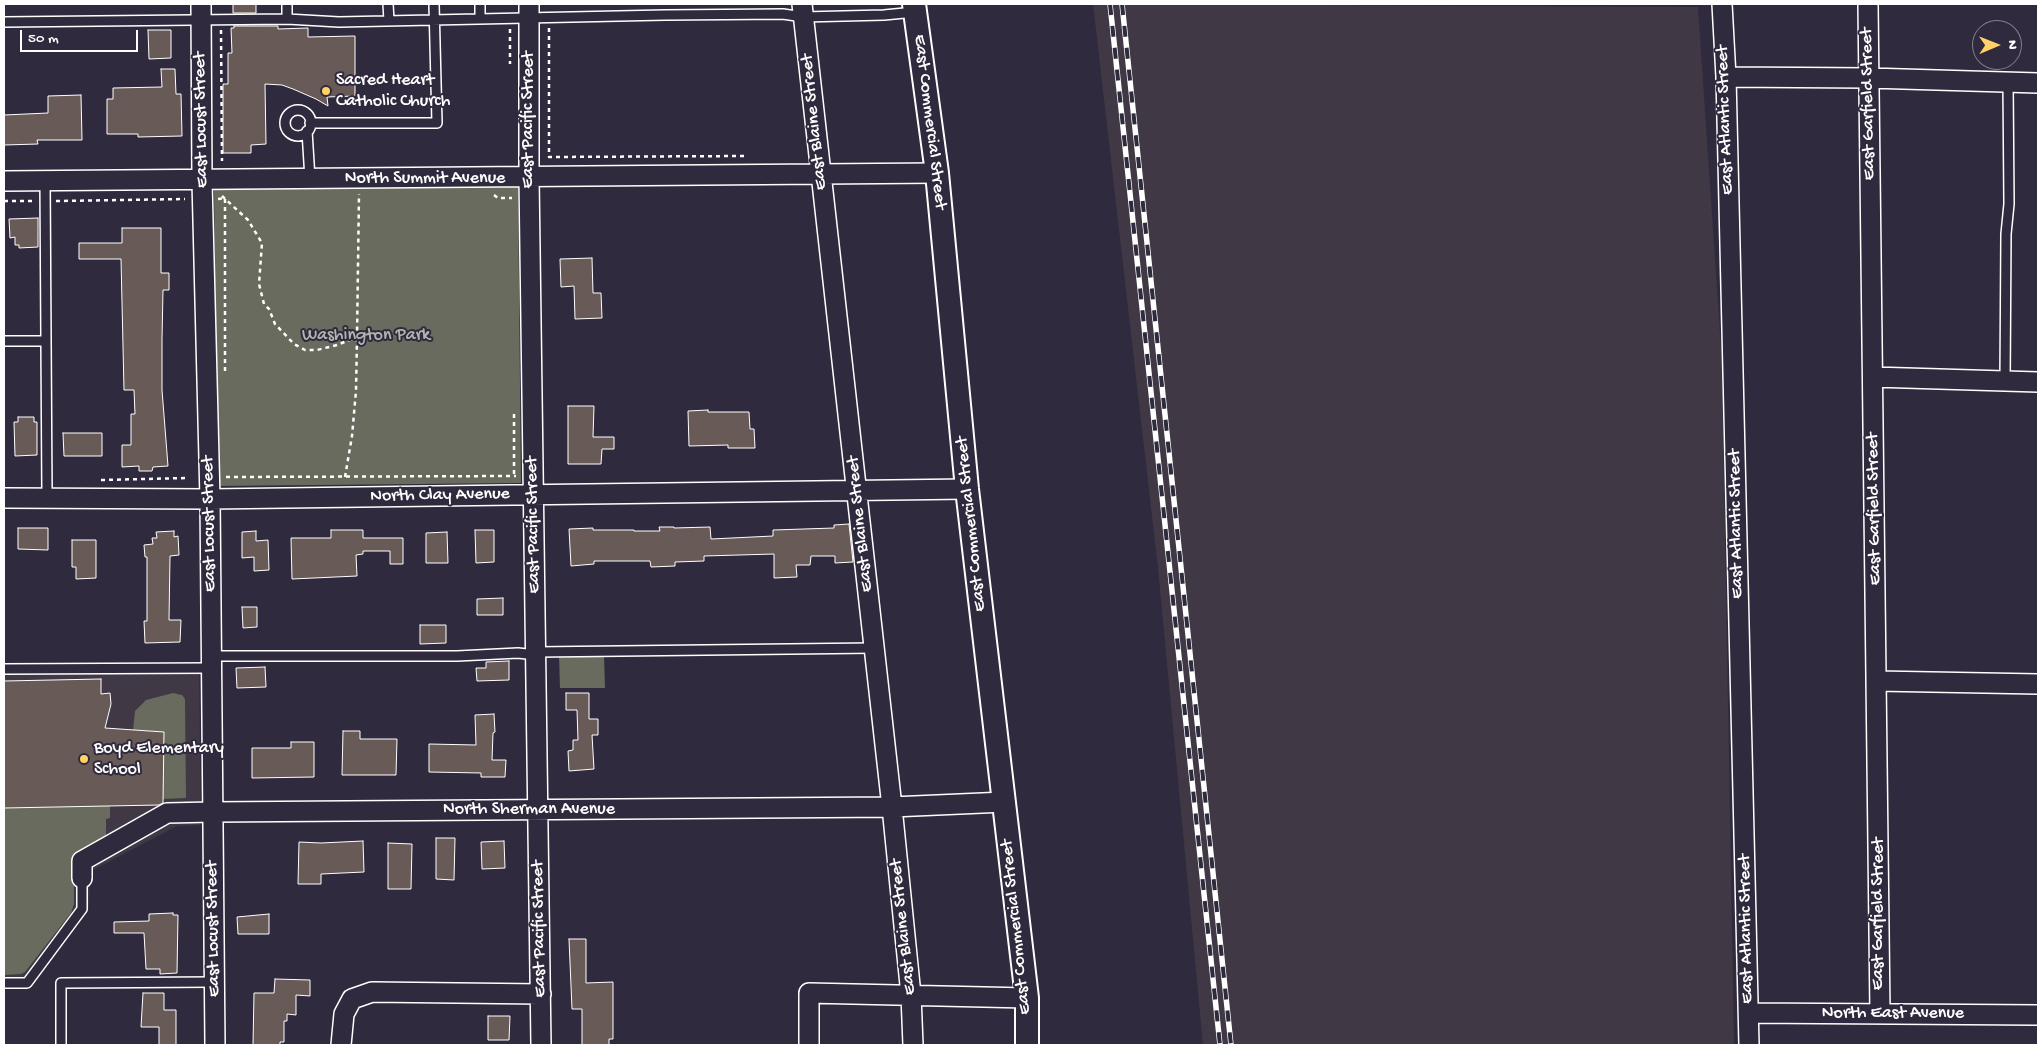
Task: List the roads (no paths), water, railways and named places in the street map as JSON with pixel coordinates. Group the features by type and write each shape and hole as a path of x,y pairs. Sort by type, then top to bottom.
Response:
{"street":[{"name":"East Atlantic Street","path":"1722,4 1726,77 1749,1045"},
{"name":"East Garfield Street","path":"1868,4 1880,1014"},
{"name":"East Commercial Street","path":"914,8 937,173 967,489 1027,998 1027,1045"},
{"name":"East Blaine Street","path":"803,10 892,807 911,995 913,1045"},
{"name":"East Pacific Street","path":"529,11 529,178 541,1045"},
{"name":"East Locust Street","path":"201,12 202,180 210,498 215,1045"},
{"path":"1726,77 1869,78 2038,83"},
{"name":"North Summit Avenue","path":"4,181 310,180 937,173"},
{"path":"1873,377 2038,382"},
{"name":"North Clay Avenue","path":"4,498 210,498 967,489"},
{"path":"1877,681 2038,684"},
{"name":"North Sherman Avenue","path":"82,878 82,862 167,813 892,807 1005,802"},
{"path":"341,1045 344,1014 352,999 372,992 541,994"},
{"path":"809,1045 809,993 1027,998"},
{"name":"North East Avenue","path":"1749,1014 2038,1015"}],"lane":[{"path":"287,4 287,19"},
{"path":"388,4 388,20"},
{"path":"310,180 309,127 437,123 434,4"},
{"path":"480,4 480,18"},
{"path":"4,22 201,12 221,20 287,19 339,22 480,18 529,11 549,18 621,15 783,14 803,10 882,16 914,8"},
{"path":"2005,381 2006,234 2009,204 2008,82"},
{"path":"46,180 47,497"},
{"path":"4,341 46,341"},
{"path":"4,669 518,653 874,648"},
{"path":"4,983 27,983 82,909 82,878"},
{"path":"61,1045 61,983 214,982"}],"railway":[{"path":"1110,4 1220,1045"},
{"path":"1122,4 1231,1045"}],"place":[{"name":"Sacred Heart Catholic Church","path":"326,91"},
{"name":"Boyd Elementary School","path":"84,759"}],"park label":[{"name":"Washington Park","path":"366,336"}]}
